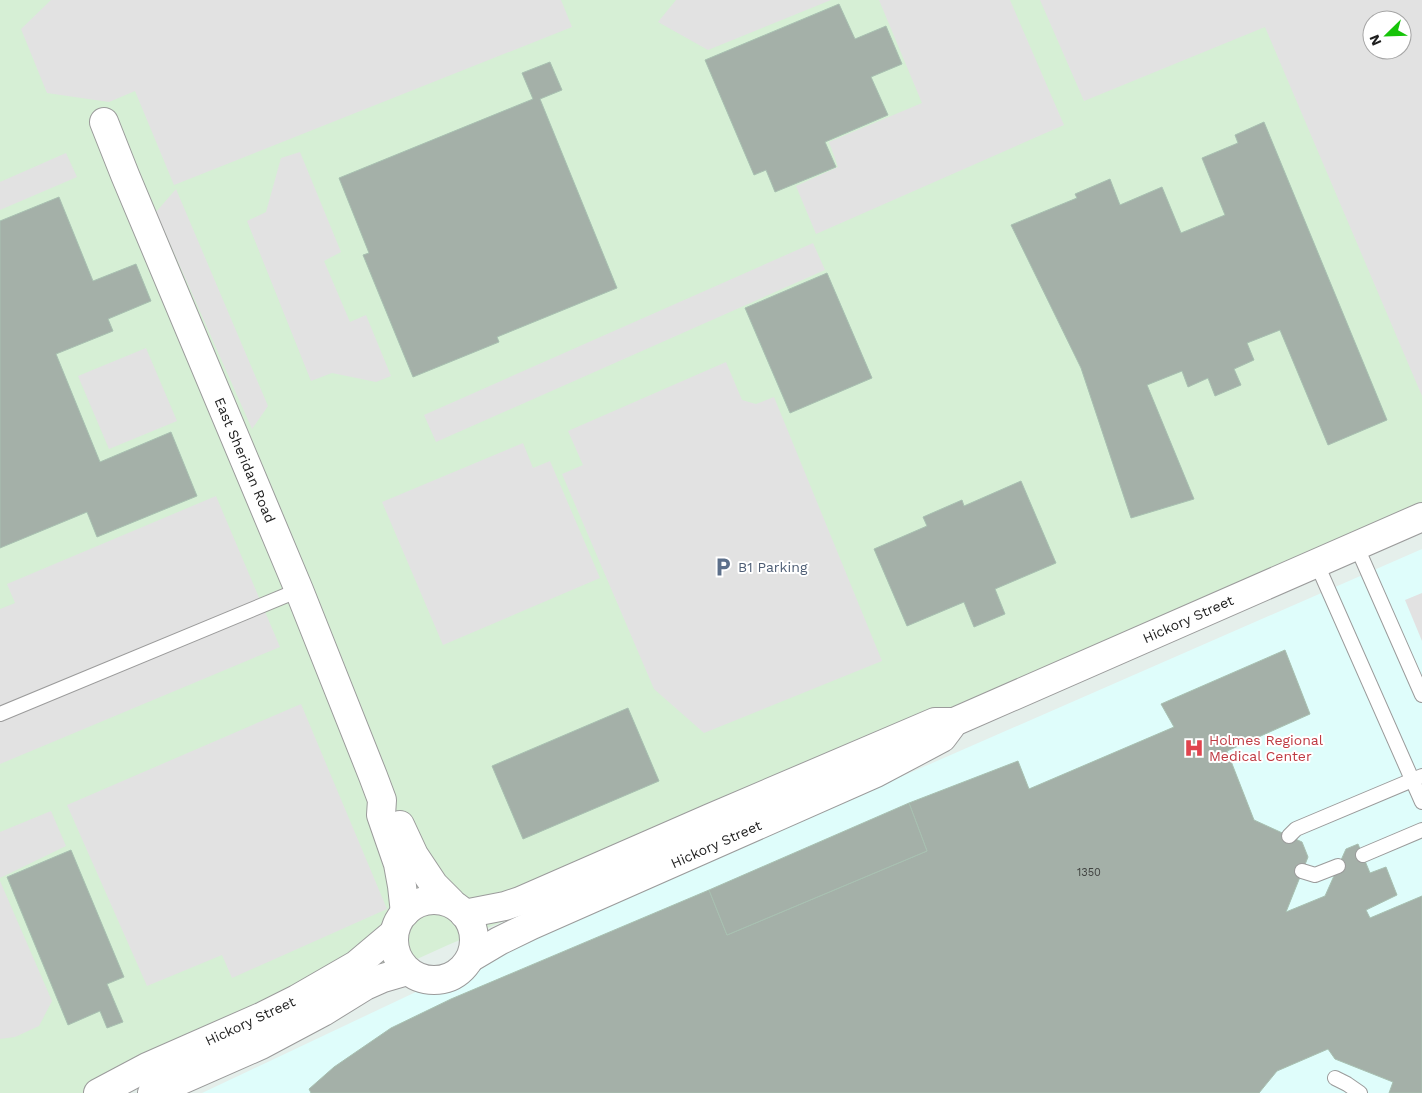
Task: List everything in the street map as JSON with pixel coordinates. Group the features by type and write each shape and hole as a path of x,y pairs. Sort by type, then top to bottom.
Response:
{"street":[{"name":"East Sheridan Road","path":"104,122 300,590 382,800 381,815 398,864 402,886 399,923"},
{"name":"Hickory Street","path":"458,908 505,906 520,901 935,722 954,722 1422,517"},
{"name":"Hickory Street","path":"472,957 532,925 876,773 942,738 954,722"},
{"name":"East Sheridan Road","path":"382,800 392,809 414,855 434,885 458,908"},
{"path":"710,818 721,842"},
{"path":"435,900 458,908 470,922 474,944 472,957 460,969 441,979 432,981 423,980 407,971 399,960 393,944 399,923 411,908 427,901 435,900"},
{"name":"Hickory Street","path":"152,1093 218,1051 264,1016 356,965 399,923"},
{"name":"Hickory Street","path":"98,1093 147,1067 218,1051 294,1028 365,986 407,971"}],"lane":[{"path":"1356,545 1422,695"},
{"path":"1316,562 1417,778 1422,802"},
{"path":"0,714 300,590"},
{"path":"851,758 867,762 876,773"},
{"path":"1289,836 1296,829 1417,778"},
{"path":"1363,855 1422,830"},
{"path":"1302,871 1315,875 1338,866"},
{"path":"1335,1078 1348,1084 1360,1093"}],"shaded area":[{"path":"0,0 1422,0 1422,527 448,945 121,1093 0,1093"},
{"path":"51,0 561,0 572,27 174,185 135,91 109,102 47,93 21,29"},
{"path":"676,0 831,0 708,50 658,22"},
{"path":"879,0 1010,0 1064,125 816,234 796,186 838,167 829,142 922,103"},
{"path":"1040,0 1422,0 1422,396 1265,27 1084,101"},
{"path":"300,152 341,252 324,261 350,322 366,315 391,376 376,382 332,373 311,381 247,221 266,212 281,158"},
{"path":"66,153 77,177 0,210 0,182"},
{"path":"176,189 268,406 252,429 156,212"},
{"path":"813,243 825,270 436,442 424,415"},
{"path":"146,348 177,421 109,449 78,376"},
{"name":"B1 Parking","path":"726,362 742,400 756,404 774,397 882,661 704,733 654,689 562,474 583,465 568,431"},
{"path":"523,443 533,468 550,461 600,578 443,645 382,502"},
{"path":"216,496 280,647 0,764 0,609 15,603 7,584"},
{"name":"Holmes Regional Medical Center","path":"1422,549 1422,1093 202,1093 509,948"},
{"path":"1422,593 1422,641 1405,600"},
{"path":"301,704 387,909 232,978 222,955 147,986 67,805"},
{"path":"51,811 66,846 0,878 0,832"},
{"path":"0,881 52,1001 39,1026 15,1037 0,1039"}],"building":[{"path":"839,4 855,39 886,26 902,64 871,77 888,115 825,142 836,167 775,192 766,170 754,175 705,60"},
{"path":"550,62 562,90 540,99 617,288 497,337 499,342 413,377 363,255 369,253 339,178 533,99 522,73"},
{"path":"1264,122 1387,420 1328,445 1280,330 1247,343 1254,360 1234,369 1241,385 1215,396 1208,378 1188,387 1182,371 1147,385 1194,499 1131,518 1081,368 1011,225 1077,198 1075,194 1110,179 1120,205 1162,187 1181,233 1225,215 1202,158 1238,143 1235,135"},
{"path":"59,197 93,281 136,264 151,301 108,319 113,331 56,354 100,462 171,432 197,496 97,537 87,512 0,548 0,221"},
{"path":"827,273 872,378 790,413 745,308"},
{"path":"1021,481 1056,563 995,589 1005,614 974,627 964,602 907,626 874,549 927,526 923,517 962,500 964,506"},
{"name":"Holmes Regional Medical Center","path":"1285,650 1310,714 1227,751 1254,820 1302,842 1308,857 1286,912 1325,896 1346,849 1358,844 1370,873 1386,867 1397,895 1366,910 1370,918 1422,896 1422,1093 1389,1093 1393,1082 1335,1059 1328,1049 1277,1071 1259,1093 311,1093 309,1089 334,1067 391,1028 451,999 709,890 727,935 927,851 909,803 1018,761 1029,789 1174,727 1161,704"},
{"path":"628,708 659,781 523,839 492,766"},
{"path":"909,803 927,851 727,935 709,890"},
{"path":"71,850 124,977 107,984 123,1022 107,1028 100,1011 68,1025 7,877"}],"place":[{"name":"B1 Parking","path":"723,567"},
{"name":"Holmes Regional Medical Center","path":"1194,748"}]}
